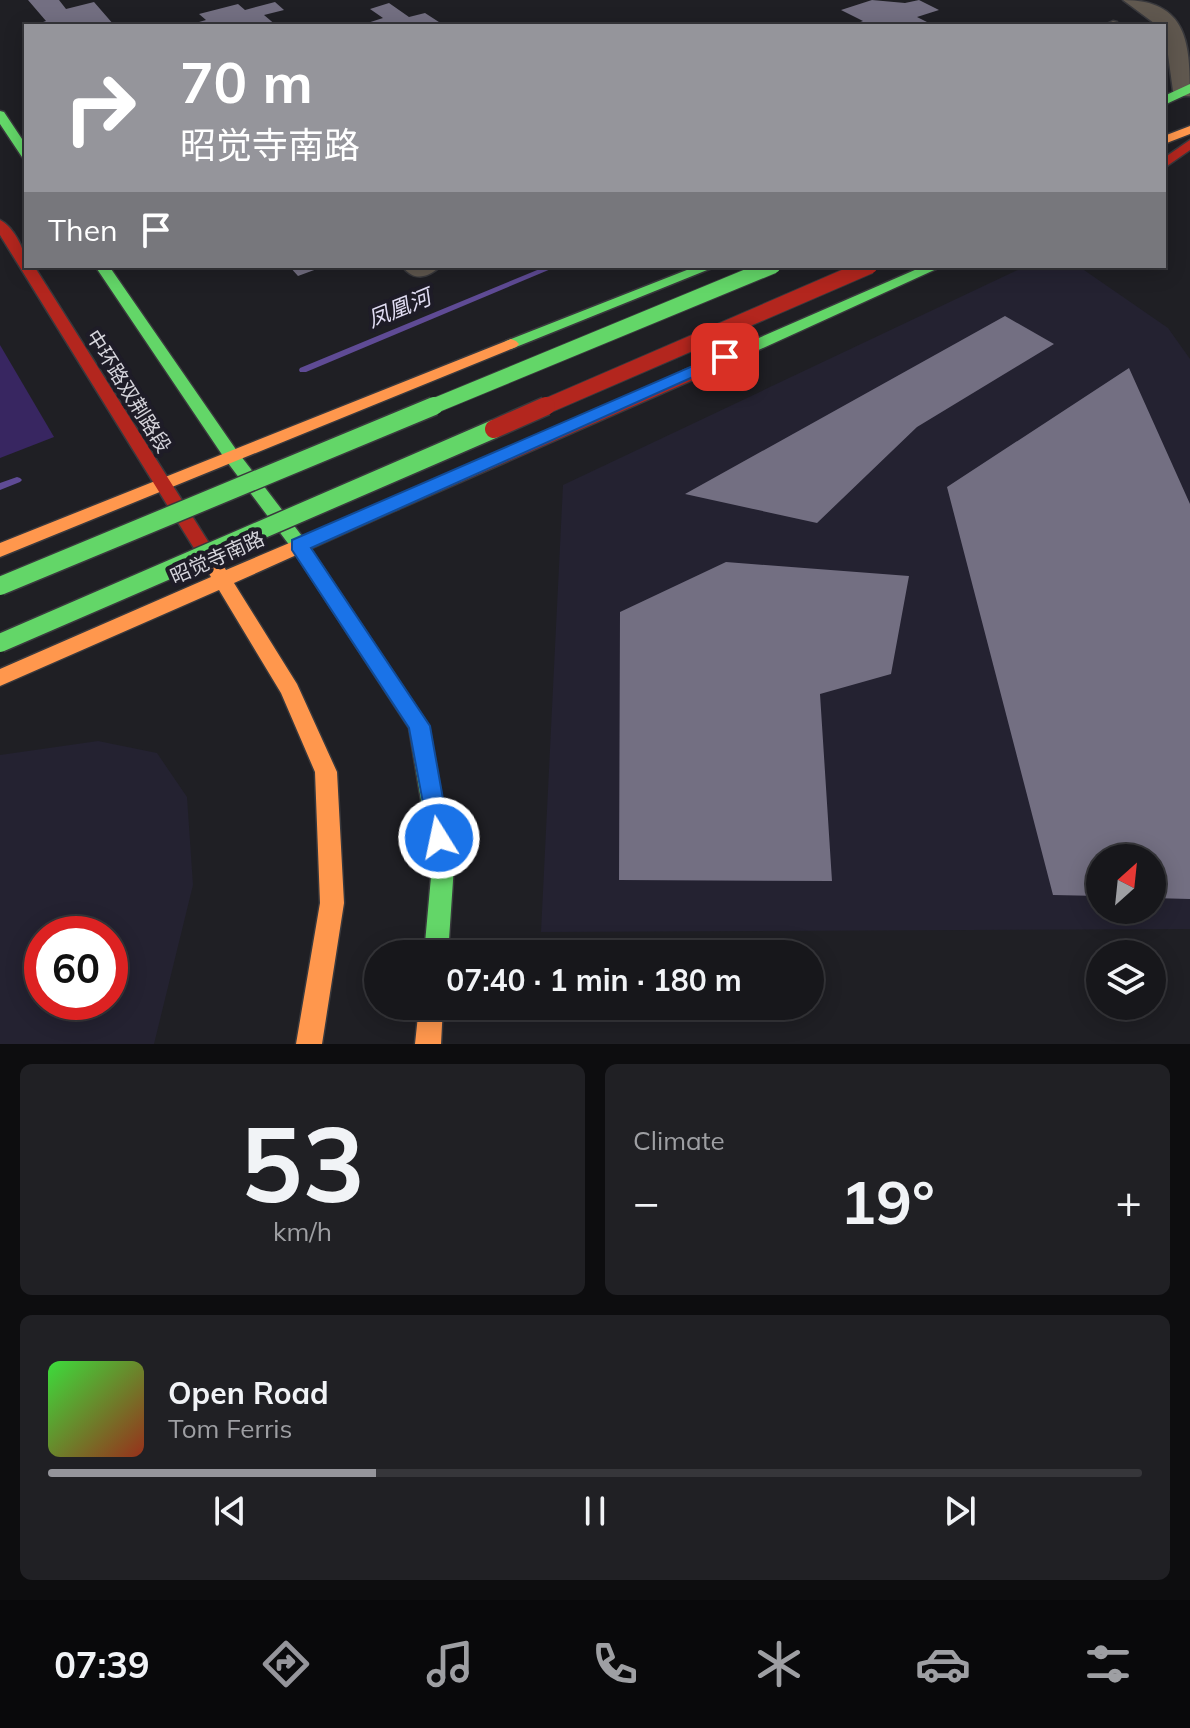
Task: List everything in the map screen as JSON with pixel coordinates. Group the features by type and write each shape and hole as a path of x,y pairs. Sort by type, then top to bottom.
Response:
{"main road":[{"path":"1166,100 1187,90"},
{"path":"0,115 24,151"},
{"path":"1166,139 1190,130"},
{"path":"1166,162 1190,144"},
{"name":"中环路双荆路段","path":"0,224 24,263"},
{"name":"中环路双荆路段","path":"27,268 159,483 224,579 290,690 326,772 332,903 309,1044"},
{"path":"103,268 231,455 299,545 419,726 443,866 437,940"},
{"path":"0,550 159,483 705,268"},
{"path":"0,586 768,268"},
{"name":"昭觉寺南路","path":"0,643 865,268"},
{"name":"昭觉寺南路","path":"0,678 931,268"},
{"path":"428,1044 430,1020"}],"street":[{"path":"1133,0 1169,22 1180,51 1187,90"},
{"path":"1156,0 1187,10"}],"lane":[{"path":"411,268 415,273 429,268"}],"shaded area":[{"path":"1022,268 1084,270 1168,328 1190,359 1190,929 541,932 563,485"},
{"path":"0,345 54,437 0,458"},
{"path":"98,741 157,753 187,797 193,885 154,1044 0,1044 0,755"}],"building":[{"path":"28,0 59,0 66,9 94,2 113,24 37,24 46,21"},
{"path":"872,0 905,3 919,0 939,10 917,17 929,23 926,24 855,24 863,21 841,10"},
{"path":"275,2 284,10 264,15 275,24 192,24 206,20 199,14 238,4 245,10"},
{"path":"389,3 409,17 425,13 442,24 364,24 383,18 370,9"},
{"path":"291,268 320,268 298,276"},
{"path":"1005,316 1054,344 917,427 817,523 685,494"},
{"path":"1129,368 1190,504 1190,899 1166,898 1166,844 1086,844 1086,896 1053,895 947,487"},
{"path":"726,562 909,576 891,674 820,694 832,881 619,880 620,612"}],"waterway":[{"name":"凤凰河","path":"303,370 549,268"},
{"name":"凤凰河","path":"0,487 17,480"}],"traffic: fast":[{"path":"1166,100 1190,88"},
{"path":"0,115 24,151"},
{"path":"103,268 231,455 299,545 419,726 443,866 437,940"},
{"path":"511,344 705,268"},
{"path":"0,586 768,268"},
{"path":"689,375 931,268"},
{"path":"0,643 494,429"}],"traffic: slow":[{"path":"1166,139 1190,130"},
{"path":"0,550 511,344"},
{"path":"0,678 393,505"},
{"path":"203,548 290,690 326,772 332,903 309,1044"},
{"path":"428,1044 430,1020"}],"traffic: jam":[{"path":"1166,162 1190,144"},
{"path":"0,224 24,262"},
{"path":"28,268 203,548"},
{"path":"494,429 865,268"},
{"path":"393,505 689,375"}],"route":[{"path":"439,838 419,726 299,545 725,357"}]}
